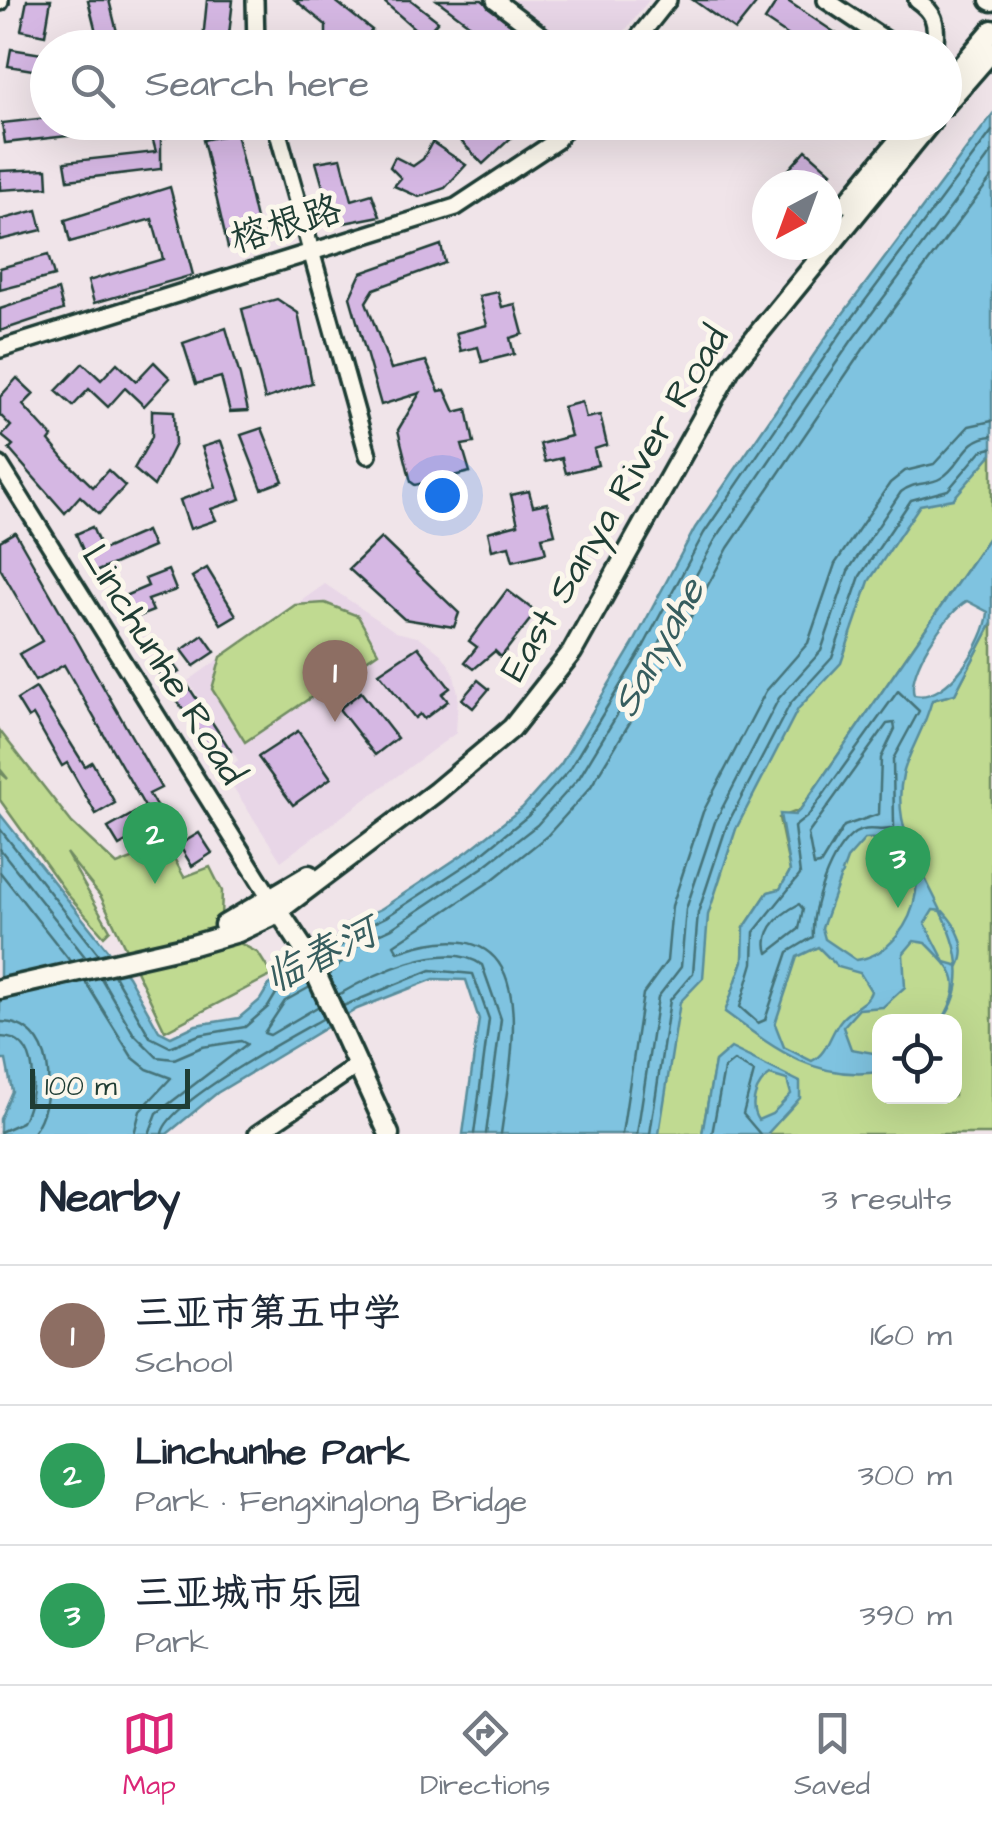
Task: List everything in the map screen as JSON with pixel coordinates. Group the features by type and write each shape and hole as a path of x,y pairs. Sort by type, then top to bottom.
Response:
{"main road":[{"path":"962,65 992,30"},
{"path":"962,85 992,51"},
{"path":"842,209 899,140"},
{"name":"East Sanya River Road","path":"274,909 486,752 541,696 594,613 731,366 915,140"},
{"name":"East Sanya River Road","path":"274,909 492,732 532,690 567,639 733,346 800,260"},
{"path":"0,989 235,927 274,909 302,956 390,1134"},
{"path":"0,977 235,927"},
{"path":"350,1058 378,1134"}],"street":[{"path":"256,0 256,30"},
{"path":"495,0 534,30"},
{"path":"644,30 668,0"},
{"path":"826,0 871,30"},
{"path":"917,0 930,10 937,30"},
{"path":"280,140 368,454"},
{"name":"榕根路","path":"0,349 456,207 557,140"},
{"name":"Linchunhe Road","path":"0,465 274,909"},
{"path":"257,1134 350,1058"}],"shaded area":[{"path":"511,0 649,0 625,30 550,30"},
{"path":"325,584 396,632 421,638 442,655 453,671 458,694 456,733 281,861 224,773 238,760 188,681"}],"green space":[{"path":"992,451 992,533 800,810 779,818 790,871 780,889 768,892 744,928 743,961 726,1012 759,1036 773,973 903,769 932,700 955,694 992,623 992,1134 734,1134 715,1063 702,1134 647,1134 701,907 730,824 855,593 915,502"},
{"path":"325,603 358,616 378,652 245,742 212,689 221,657 295,605"},
{"path":"0,731 72,823 117,865 167,845 184,877 210,867 222,891 220,944 232,939 258,953 272,975 165,1031 101,897 66,853 110,930 104,936 68,895 0,800 0,772 8,779 0,769"}],"water":[{"path":"992,115 992,454 953,499 920,505 869,581 841,663 798,709 736,829 708,915 703,978 680,1002 659,1134 463,1134 479,1019 466,980 434,979 357,1009 217,1093 167,1134 0,1134 0,1119 12,1091 6,1060 0,1060 0,814 128,976 159,1031 171,1037 196,1025 239,1018 260,1000 269,985 328,949 346,925 381,909 468,851 522,808 561,764 632,646 695,528 833,327"},
{"path":"992,533 992,623 955,694 932,700 901,784 902,818 909,843 941,911 933,910 925,923 945,962 958,966 955,996 945,1014 953,997 954,979 926,943 914,941 903,954 905,987 883,1007 859,1009 843,1027 851,1049 872,1053 872,1073 835,1072 815,1067 779,1050 725,1012 743,961 744,928 768,892 780,889 790,871 780,814 795,815","holes":["967,601 988,612 973,653 940,689 914,695 913,685 922,658 939,630","865,839 891,842 907,854 915,872 916,894 897,936 879,952 856,960 825,939 822,928 847,859","818,947 838,967 860,973 871,991 841,1020 822,1053 812,1061 784,1047 775,1024 797,957"]},
{"path":"731,1048 800,1082 800,1098 767,1134 702,1134 715,1062","holes":["770,1075 787,1080 791,1094 772,1114 758,1120 754,1102 761,1084"]}],"building":[{"path":"27,0 51,0 46,30 21,30"},
{"path":"88,0 109,0 116,30 96,30"},
{"path":"207,0 233,0 230,30 204,30"},
{"path":"295,0 334,0 372,30 326,30 326,25"},
{"path":"382,0 411,0 438,21 430,30 416,30"},
{"path":"437,0 482,0 518,30 477,30"},
{"path":"693,0 759,0 735,30"},
{"path":"778,0 786,0 831,30 780,30 765,20"},
{"path":"11,49 30,52 30,70 8,66"},
{"path":"30,120 32,140 5,143 2,123"},
{"path":"153,140 161,140 161,169 68,180 65,162 156,152"},
{"path":"203,140 238,140 261,241 228,248"},
{"path":"460,140 509,140 483,164"},
{"path":"432,142 466,165 445,188 419,197 394,186 401,178 390,167 395,157 413,166 423,159"},
{"path":"806,150 829,170 788,170"},
{"path":"341,158 352,200 372,194 380,216 344,223 341,216 332,219 316,162"},
{"path":"47,169 48,187 0,190 0,171"},
{"path":"170,187 193,275 94,303 88,281 163,259 152,219 70,242 65,220"},
{"path":"37,210 42,230 0,240 0,220"},
{"path":"441,245 445,263 374,289 366,302 391,369 426,361 439,391 445,390 455,412 467,409 474,443 462,445 470,472 415,485 398,430 420,393 381,405 350,297 361,273"},
{"path":"48,255 54,276 0,290 0,268"},
{"path":"58,290 63,310 0,331 0,309"},
{"path":"498,292 502,307 515,304 523,334 510,338 514,354 482,362 478,347 461,351 456,333 487,325 479,296"},
{"path":"277,299 298,313 312,383 265,399 242,309"},
{"path":"226,328 248,411 230,412 221,377 196,384 183,343"},
{"path":"154,362 170,378 144,406 125,388 108,407 89,389 73,406 56,391 83,363 101,380 117,363 136,381"},
{"path":"17,378 34,394 23,405 52,437 49,441 65,460 93,487 108,470 125,486 99,514 80,496 65,513 9,449 13,445 2,436 11,426 0,415 0,397"},
{"path":"582,402 586,418 600,415 607,445 594,449 598,465 566,473 562,458 545,462 540,444 571,436 563,407"},
{"path":"152,410 174,411 175,444 154,486 134,469 152,437"},
{"path":"262,428 283,481 262,489 241,435"},
{"path":"221,441 241,499 211,509 216,520 190,529 180,500 216,487 202,447"},
{"path":"529,491 533,506 547,503 555,534 542,537 546,553 513,561 509,546 492,550 488,532 518,524 511,495"},
{"path":"92,527 102,550 146,531 153,547 93,573 76,534"},
{"path":"15,532 161,788 149,794 164,820 119,846 108,828 145,807 64,665 35,681 19,654 42,641 0,568 0,541"},
{"path":"381,538 459,613 454,627 404,619 349,569"},
{"path":"207,568 236,615 221,624 192,577"},
{"path":"168,570 176,590 148,600 153,611 130,620 120,598 148,586 145,579"},
{"path":"507,590 536,612 501,657 495,651 474,669 465,662 477,647 469,641"},
{"path":"203,635 215,652 194,666 182,650"},
{"path":"418,647 450,688 442,694 448,701 424,719 420,714 415,718 379,673"},
{"path":"168,657 179,672 163,681 154,665"},
{"path":"478,680 489,689 473,708 462,699"},
{"path":"188,686 231,751 217,760 174,696"},
{"path":"36,688 85,766 92,762 115,803 96,814 67,763 62,766 33,715 28,718 17,700"},
{"path":"361,692 397,738 375,755 339,709"},
{"path":"298,731 331,778 293,805 258,757"},
{"path":"199,833 212,853 192,866 179,845"}],"place":[{"name":"三亚市第五中学","path":"335,722"},
{"name":"Linchunhe Park","path":"155,884"},
{"name":"三亚城市乐园","path":"898,908"}],"water label":[{"name":"Sanyahe","path":"659,648"},
{"name":"临春河","path":"321,956"}]}
